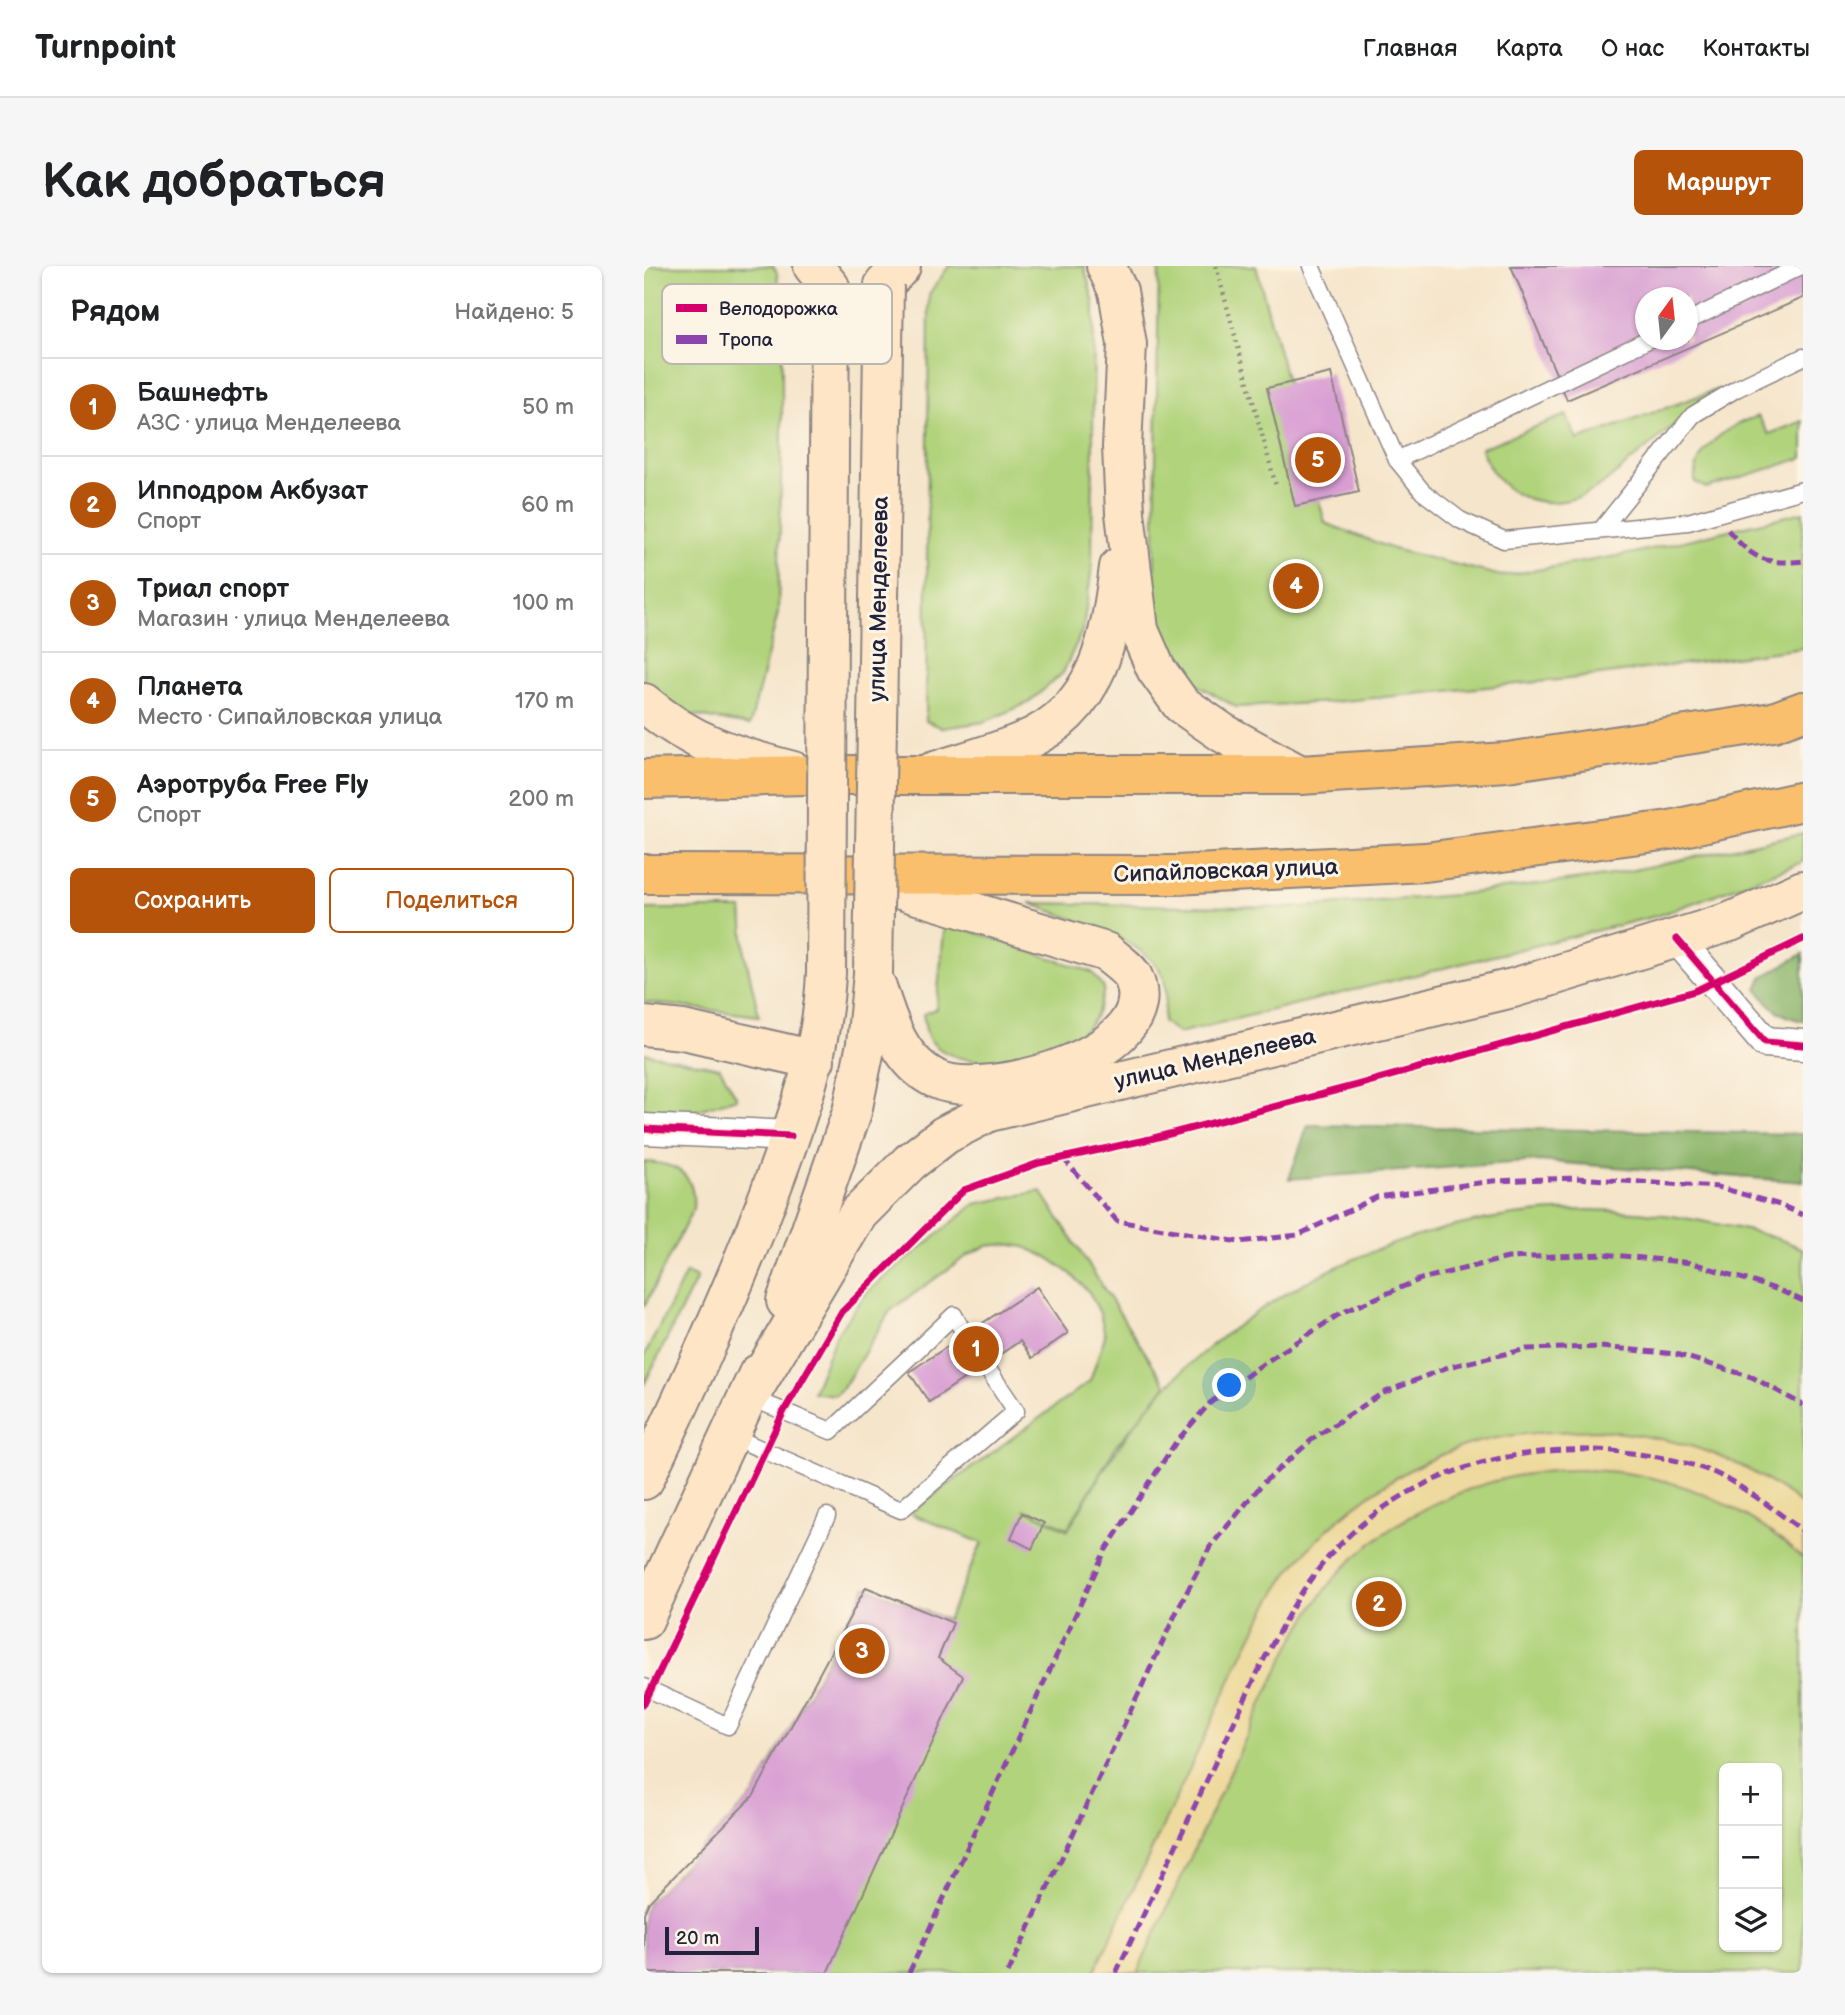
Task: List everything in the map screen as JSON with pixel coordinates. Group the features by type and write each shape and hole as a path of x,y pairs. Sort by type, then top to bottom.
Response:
{"main road":[{"path":"1115,274 1126,344 1122,447 1125,513 1139,630 1156,669 1181,704 1223,733 1300,775"},
{"path":"644,1480 743,1264 791,1136 815,1060 826,972 824,364"},
{"name":"улица Менделеева","path":"644,1620 749,1397 803,1257 852,1112 866,1044 873,974 888,364"},
{"path":"920,776 1026,741 1076,705 1093,682 1103,653 1115,600 1125,513"},
{"path":"644,703 674,728 725,753 808,775"},
{"path":"644,779 808,775 1300,775 1507,762 1773,722 1803,711"},
{"name":"Сипайловская улица","path":"644,874 1176,875 1425,862 1670,830 1803,802"},
{"path":"856,876 1106,952 1133,976 1138,998 1130,1022 1107,1046 1067,1066 1012,1081 972,1086 937,1080 914,1063 890,1031 873,974"},
{"name":"улица Менделеева","path":"749,1397 858,1214 910,1162 944,1135 989,1112 1513,988 1730,922 1803,890"},
{"path":"644,1026 683,1030 815,1060"}],"street":[{"path":"1677,939 1765,1042 1803,1045"},
{"path":"644,1129 791,1136"}],"lane":[{"path":"1311,266 1397,460 1423,492 1460,520 1504,540 1688,523 1803,489"},
{"path":"1698,316 1801,266"},
{"path":"1397,460 1635,346"},
{"path":"1601,530 1693,415 1736,389 1803,357"},
{"path":"749,1397 831,1431 954,1315 965,1335"},
{"path":"731,1436 901,1510 1016,1411 985,1364"},
{"path":"644,1687 728,1726 827,1516"}],"path":[{"path":"1216,266 1276,486"}],"green space":[{"path":"644,266 773,266 778,284 662,284 662,364 782,364 778,613 750,725 681,713 644,688"},
{"path":"949,266 1084,266 1094,304 1092,567 1083,629 1063,673 1028,703 984,722 943,728 926,721 929,294"},
{"path":"1159,266 1256,266 1325,523 1393,549 1502,576 1634,553 1803,512 1803,648 1569,679 1334,702 1236,707 1191,681 1162,639 1154,592"},
{"path":"1718,389 1602,485 1566,501 1548,502 1515,493 1501,482 1489,467 1481,448 1566,415 1578,440"},
{"path":"1758,416 1769,434 1803,421 1803,458 1706,488 1695,482 1696,470 1706,449 1736,425"},
{"path":"1803,833 1803,862 1660,915 1179,1033 1163,1022 1165,985 1162,974 1153,961 1139,950 1103,931 1030,903 1291,908 1455,895 1606,876"},
{"path":"644,909 742,909 745,954 759,1016 644,1002"},
{"path":"945,922 1092,972 1104,988 1095,1017 1084,1030 1069,1040 1028,1055 983,1061 944,1052 928,1037 923,1014 936,1009"},
{"path":"1803,954 1803,1021 1788,1017 1777,1010 1757,989 1762,977"},
{"path":"644,1053 720,1068 737,1098 695,1111 644,1110"},
{"path":"1308,1125 1803,1134 1803,1182 1539,1161 1289,1179"},
{"path":"644,1162 666,1165 682,1172 691,1187 693,1209 644,1307"},
{"path":"1041,1191 1166,1385 1116,1446 1068,1528 1024,1509 1068,1530 1131,1429 1178,1375 1232,1330 1291,1291 1353,1260 1419,1236 1486,1219 1556,1211 1626,1211 1696,1220 1764,1235 1803,1249 1803,1973 644,1973 644,1913 649,1902 754,1795 866,1587 947,1620 982,1543 911,1514 1090,1381 1105,1336 1100,1313 1089,1292 1070,1273 1047,1257 1025,1247 1006,1244 986,1246 968,1255 890,1311 843,1388 834,1395 813,1392 837,1333 868,1291 975,1204"},
{"path":"686,1273 697,1278 644,1385 644,1357"}],"sand":[{"path":"1599,1430 1683,1444 1731,1461 1755,1473 1803,1506 1803,1559 1754,1521 1728,1506 1673,1484 1614,1472 1551,1471 1518,1476 1454,1495 1424,1509 1395,1526 1344,1568 1328,1586 1300,1628 1137,1973 1094,1973 1252,1636 1288,1573 1302,1556 1333,1524 1369,1495 1408,1471 1448,1452 1503,1437"}],"building":[{"path":"1511,266 1803,266 1803,298 1698,343 1698,287 1635,287 1635,350 1683,350 1567,400"},
{"path":"1331,373 1359,492 1295,506 1267,388"},
{"path":"1037,1287 1068,1333 1032,1358 1020,1341 929,1402 909,1372"},
{"path":"1022,1513 1044,1523 1032,1549 1011,1538"},
{"path":"866,1587 953,1623 938,1658 963,1676 827,1973 644,1973 644,1913 649,1902 754,1795"}],"marked path":[{"path":"1728,530 1745,548 1761,558 1779,562 1803,561"},
{"path":"1063,1158 1117,1221 1239,1242 1298,1235 1377,1197 1493,1181 1576,1178 1718,1187 1780,1205 1803,1215"},
{"path":"909,1973 1105,1551 1176,1442 1210,1403 1257,1368 1341,1313 1421,1279 1508,1258 1604,1254 1693,1263 1779,1290 1803,1301"},
{"path":"1008,1973 1177,1611 1210,1547 1263,1483 1315,1437 1381,1394 1448,1367 1527,1349 1601,1347 1676,1354 1752,1377 1803,1405"},
{"path":"1116,1973 1262,1663 1288,1616 1317,1571 1347,1538 1381,1510 1418,1488 1458,1470 1500,1458 1587,1450 1653,1456 1709,1470 1752,1494 1803,1531"}],"cycle path":[{"path":"1677,939 1765,1042 1803,1045"},
{"path":"644,1704 784,1411 842,1312 964,1190 1039,1163 1150,1139 1357,1085 1695,991 1803,939"},
{"path":"644,1129 791,1136"}],"place":[{"name":"Аэротруба Free Fly","path":"1318,460"},
{"name":"Планета","path":"1296,586"},
{"name":"Башнефть","path":"976,1349"},
{"name":"Ипподром Акбузат","path":"1379,1604"},
{"name":"Триал спорт","path":"862,1651"}]}
